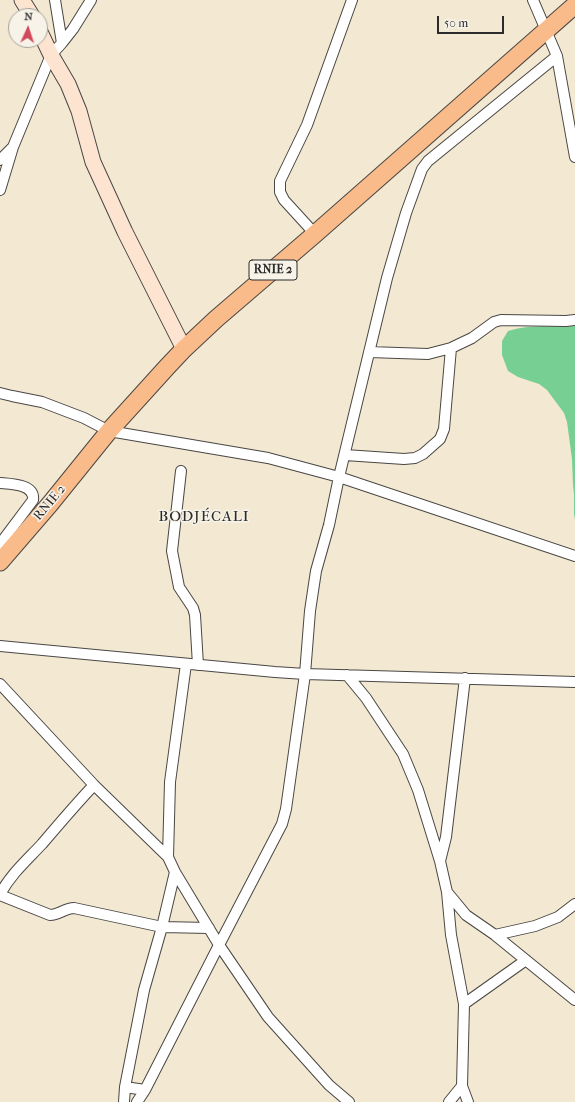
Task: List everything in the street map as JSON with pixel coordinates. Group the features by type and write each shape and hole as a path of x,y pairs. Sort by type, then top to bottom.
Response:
{"main road":[{"name":"RNIE 2","path":"0,562 50,504 109,431 167,367 216,319 575,5"}],"street":[{"path":"55,0 62,43"},
{"path":"0,190 13,147 51,55 73,29 91,0"},
{"path":"315,234 284,200 280,192 280,181 307,125 352,0"},
{"path":"533,0 557,56 575,157"},
{"path":"48,48 68,84 79,110 93,162 125,232 184,350"},
{"path":"137,1102 145,1090 282,824 286,809 305,674 310,611 316,571 329,525 344,455 387,278 406,213 422,168 428,161 557,56"},
{"path":"0,160 13,147"},
{"path":"369,352 428,354 451,348 472,338 494,322 501,320 575,320"},
{"path":"344,455 404,460 415,458 423,454 440,439 444,429 451,348"},
{"path":"0,393 42,402 84,418 109,431 268,458 339,477 575,556"},
{"path":"181,471 172,552 179,587 193,608 195,615 198,665"},
{"path":"0,483 15,484 26,488 32,493 33,496 33,500 0,544"},
{"path":"0,646 305,674 575,682"},
{"path":"168,857 170,782 186,664"},
{"path":"347,675 366,698 403,754 418,790 440,861 447,892 451,935 464,1004 462,1086 468,1102"},
{"path":"440,861 446,837 465,678"},
{"path":"0,684 94,785 168,857 175,872 219,944 268,1017 328,1085 349,1102"},
{"path":"94,785 17,869 0,894 50,915 55,915 68,908 74,908 162,927 209,928"},
{"path":"124,1102 125,1087 144,990 162,927 175,872"},
{"path":"447,892 466,916 495,935 575,1000"},
{"path":"495,935 535,926 558,917 575,904"},
{"path":"464,1004 526,960"},
{"path":"450,1102 462,1086"},
{"path":"125,1087 145,1090"}],"green space":[{"path":"575,326 575,520 572,459 567,422 564,413 547,390 539,384 518,377 508,371 502,355 502,341 508,331 524,327"}],"district":[{"name":"BODJÉCALI","path":"204,517"}]}
